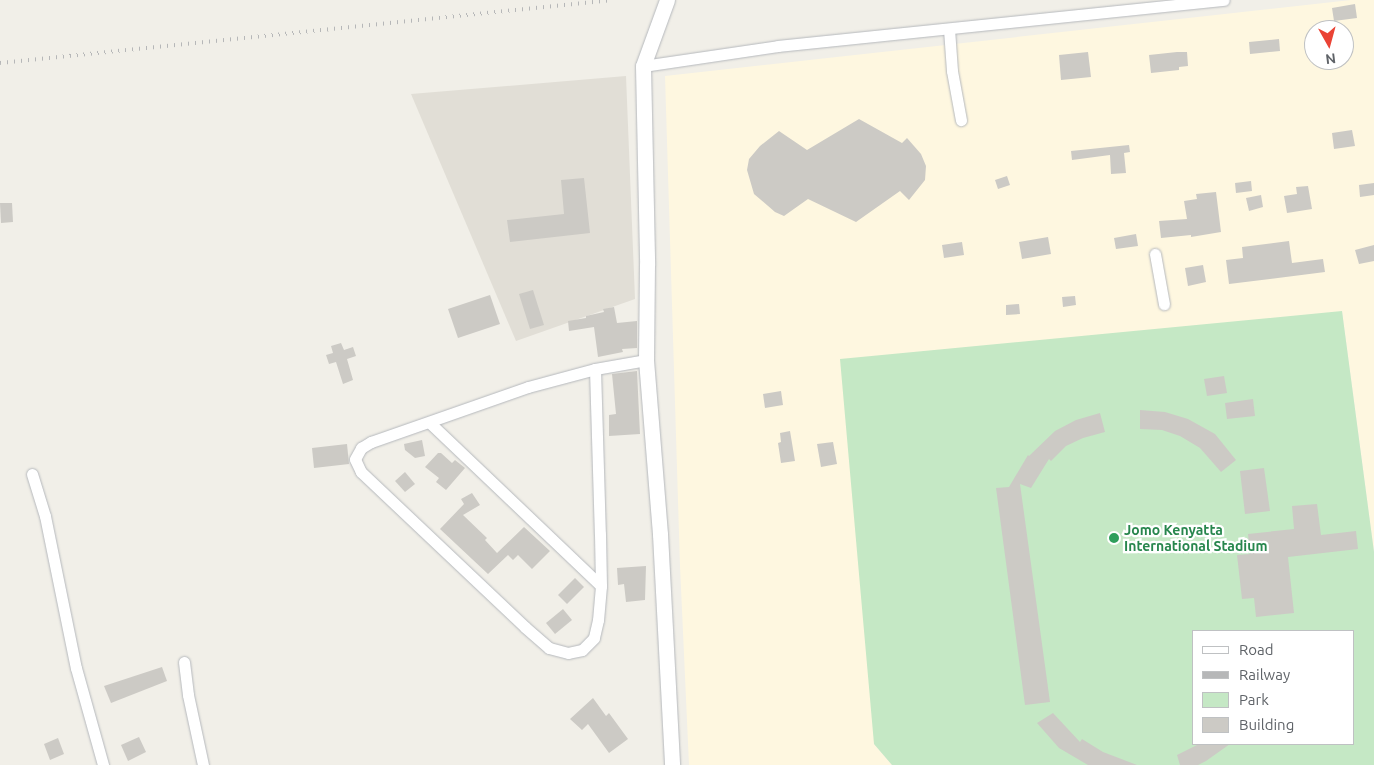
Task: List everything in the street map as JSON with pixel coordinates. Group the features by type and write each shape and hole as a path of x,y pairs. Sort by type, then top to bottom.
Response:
{"street":[{"path":"667,0 643,66 647,265 646,360 660,534 672,765"},
{"path":"643,66 778,46 1224,0"},
{"path":"949,29 952,71 961,120"},
{"path":"1155,254 1164,304"},
{"path":"595,369 601,586 594,638 582,650 568,653 549,648 361,472 355,459 361,448 371,442 430,423 528,387 595,369 646,360"},
{"path":"430,423 601,586"},
{"path":"32,474 44,516 76,668 103,765"},
{"path":"184,662 188,695 203,765"}],"shaded area":[{"path":"1351,0 1374,0 1374,552 1342,311 874,744 892,765 689,765 680,566 665,76"},
{"path":"626,76 635,299 516,341 411,94"}],"green space":[{"name":"Jomo Kenyatta International Stadium","path":"1342,311 1374,552 1374,765 892,765 874,744 840,359"}],"building":[{"path":"1355,4 1357,18 1334,20 1332,8"},
{"path":"1279,39 1280,51 1250,54 1249,42"},
{"path":"1088,52 1091,77 1061,80 1059,55"},
{"path":"1187,52 1188,66 1179,67 1179,70 1151,73 1149,55"},
{"path":"859,119 902,143 907,138 921,154 926,166 925,180 909,200 900,191 856,222 808,199 784,216 775,212 754,194 747,170 749,159 760,146 779,131 807,150"},
{"path":"1352,130 1355,146 1334,149 1332,133"},
{"path":"1129,145 1130,152 1124,153 1126,173 1111,174 1110,155 1072,160 1071,151"},
{"path":"1007,176 1010,185 998,189 995,180"},
{"path":"584,178 590,233 510,242 507,220 564,214 561,180"},
{"path":"1251,181 1252,191 1236,193 1235,183"},
{"path":"1374,183 1374,195 1360,197 1359,185"},
{"path":"1308,186 1312,209 1287,213 1284,196 1297,194 1296,187"},
{"path":"1216,192 1221,232 1191,237 1191,235 1161,238 1159,221 1187,219 1184,201 1197,199 1196,194"},
{"path":"1261,195 1263,207 1249,211 1246,198"},
{"path":"0,203 12,203 13,222 1,223"},
{"path":"1136,234 1138,246 1116,249 1114,238"},
{"path":"1048,237 1051,254 1022,259 1019,242"},
{"path":"1289,241 1292,263 1323,259 1325,272 1229,284 1226,260 1243,258 1242,247"},
{"path":"962,242 964,255 944,258 942,245"},
{"path":"1374,245 1374,261 1359,264 1355,250"},
{"path":"1203,265 1206,282 1188,286 1185,268"},
{"path":"533,290 544,325 530,329 519,294"},
{"path":"490,295 500,324 458,338 448,309"},
{"path":"1075,296 1076,305 1063,307 1062,297"},
{"path":"1019,304 1020,314 1006,315 1006,305"},
{"path":"614,307 617,323 637,321 637,348 622,349 623,352 598,357 594,327 569,331 568,321 586,318 586,316 604,312 603,309"},
{"path":"341,343 344,350 353,347 356,356 347,359 353,380 343,384 336,362 329,364 326,355 333,353 331,346"},
{"path":"637,371 640,434 609,436 609,415 616,414 612,374"},
{"path":"1224,376 1227,393 1207,396 1204,379"},
{"path":"781,391 783,405 765,408 763,394"},
{"path":"1253,399 1255,416 1227,419 1225,403"},
{"path":"1140,410 1165,412 1188,419 1215,434 1236,460 1221,472 1200,448 1180,436 1162,430 1140,429"},
{"path":"1100,413 1105,432 1083,438 1066,446 1051,461 1049,459 1031,488 1020,484 1050,702 1025,705 996,488 1009,487 1028,455 1055,431 1076,420"},
{"path":"790,431 795,461 781,463 778,443 781,442 780,433"},
{"path":"422,440 425,456 415,458 405,450 404,444"},
{"path":"833,442 837,464 821,467 817,444"},
{"path":"347,444 349,464 314,468 312,448"},
{"path":"438,453 441,453 452,463 455,460 465,468 446,490 436,482 439,478 425,467"},
{"path":"1264,468 1270,511 1245,514 1240,471"},
{"path":"405,472 415,484 405,492 395,481"},
{"path":"472,493 480,505 463,515 487,538 485,540 497,553 524,527 550,551 532,569 518,555 513,560 508,555 488,574 440,529 464,504 461,499"},
{"path":"1317,504 1321,535 1356,531 1358,549 1288,557 1294,613 1256,617 1254,598 1242,599 1237,555 1250,554 1248,534 1294,529 1292,506"},
{"path":"646,566 645,600 626,602 624,584 618,585 617,568"},
{"path":"575,578 584,587 567,604 558,595"},
{"path":"563,609 572,620 555,634 546,623"},
{"path":"162,667 167,681 111,703 104,686"},
{"path":"593,698 606,716 609,713 628,739 609,753 588,724 582,730 570,719"},
{"path":"1053,713 1080,742 1082,739 1103,752 1137,765 1088,765 1059,748 1037,723"},
{"path":"139,737 146,752 128,761 121,745"},
{"path":"58,738 64,754 50,760 44,744"},
{"path":"1197,745 1229,745 1198,765 1180,765 1177,755"}],"railway":[{"path":"0,63 613,0"}],"place":[{"name":"Jomo Kenyatta International Stadium","path":"1114,538"}]}
